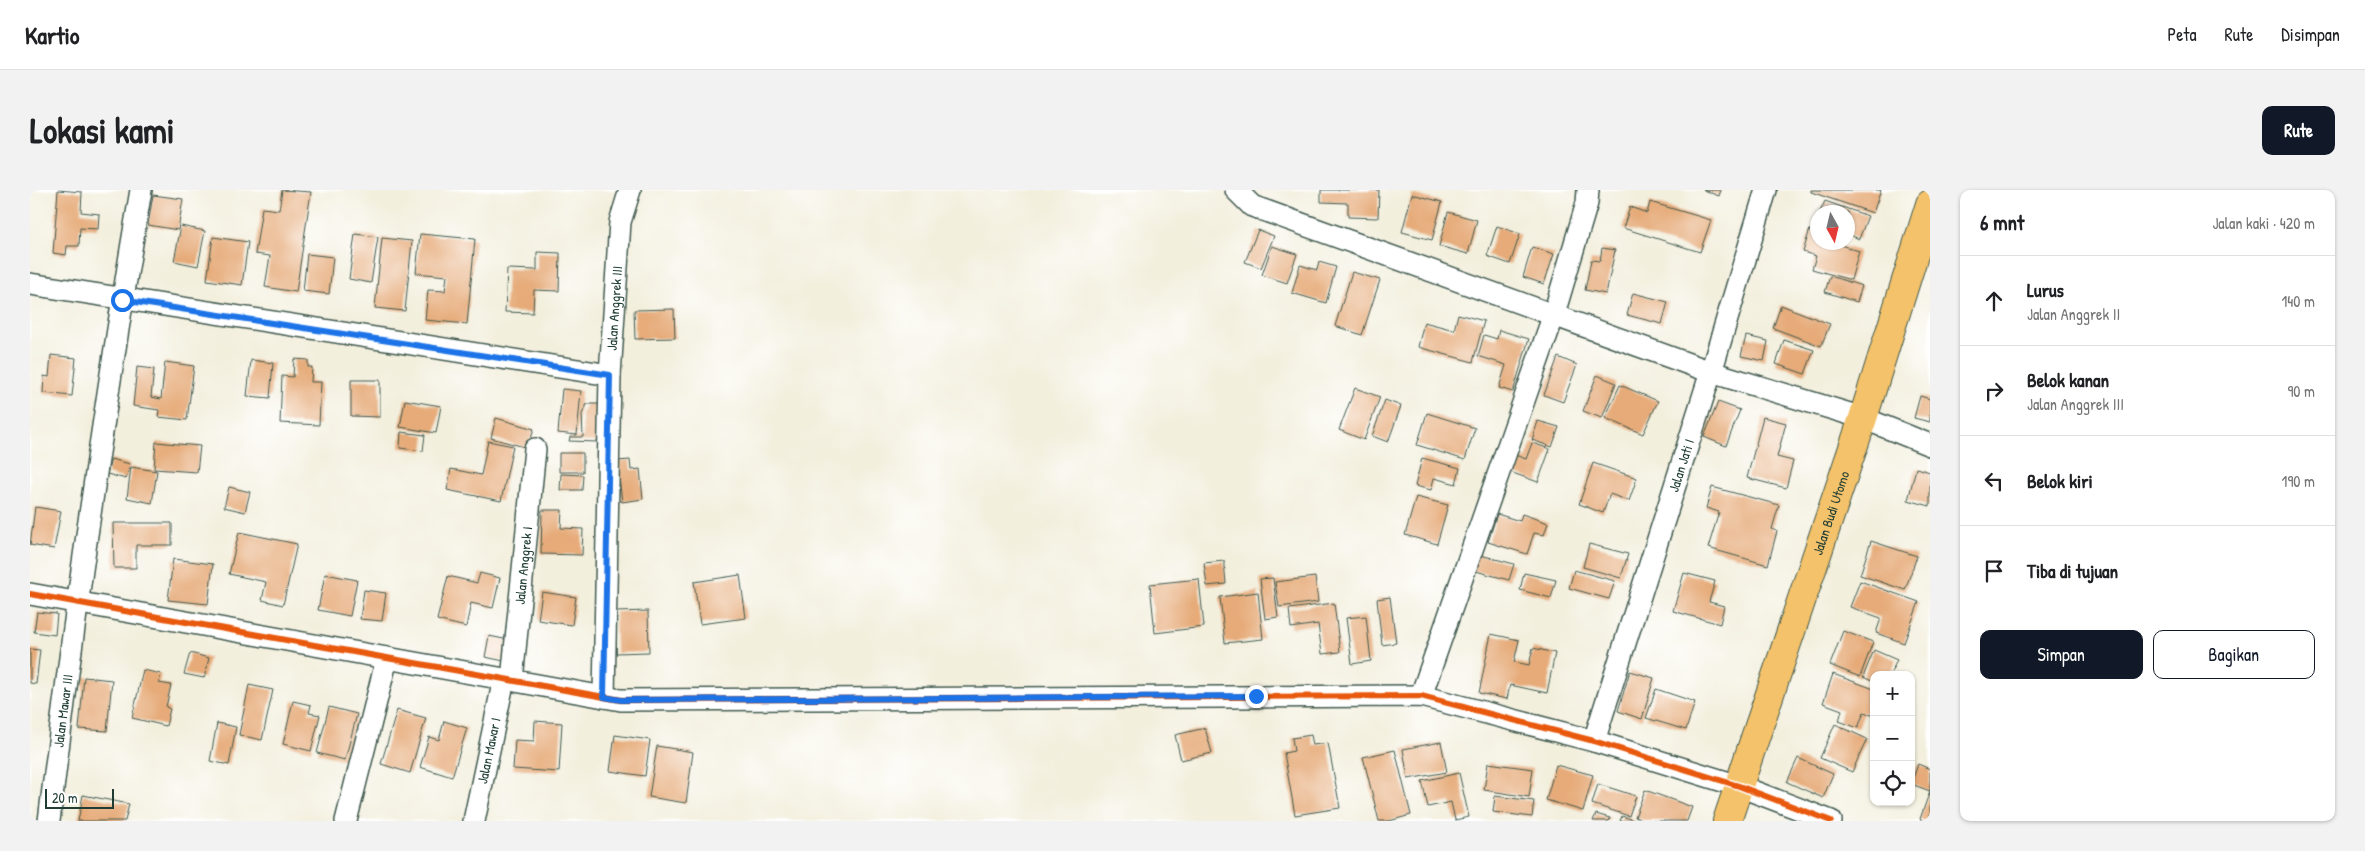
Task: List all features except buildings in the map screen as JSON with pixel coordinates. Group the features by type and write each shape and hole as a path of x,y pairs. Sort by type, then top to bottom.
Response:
{"main road":[{"name":"Jalan Budi Utomo","path":"1727,821 1863,418 1930,204"}],"street":[{"name":"Jalan Mawar III","path":"50,821 76,601 122,300 141,190"},
{"name":"Jalan Anggrek III","path":"604,697 610,375 620,222 630,190"},
{"path":"1236,190 1252,206 1711,372 1863,418 1930,445"},
{"path":"1421,696 1553,316 1587,203 1588,190"},
{"name":"Jalan Jati I","path":"1594,741 1711,372 1766,190"},
{"path":"30,284 122,300 610,375"},
{"name":"Jalan Anggrek I","path":"508,680 535,449"},
{"path":"30,594 604,697 641,700 1421,696 1594,741 1739,786 1831,821"},
{"path":"346,821 387,658"},
{"name":"Jalan Mawar I","path":"474,821 508,680"}],"cycle path":[{"path":"30,594 621,700 1421,696 1594,741 1739,786 1831,821"}],"route":[{"path":"122,300 610,375 604,697 621,700 1256,696"}]}
